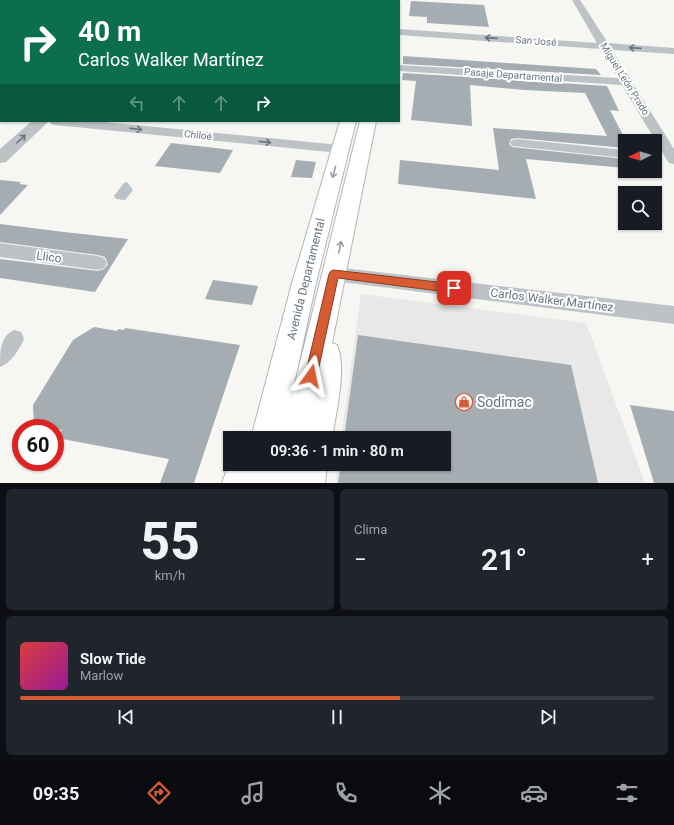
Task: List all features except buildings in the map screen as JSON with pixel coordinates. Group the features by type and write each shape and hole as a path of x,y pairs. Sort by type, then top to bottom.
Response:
{"main road":[{"name":"Avenida Departamental","path":"269,431 304,283 348,122"},
{"name":"Avenida Departamental","path":"299,431 368,122"},
{"path":"254,431 270,376 304,283"},
{"path":"317,431 327,367 331,286"},
{"path":"239,483 242,471"},
{"path":"256,483 259,471"},
{"path":"287,483 290,471"},
{"path":"308,483 311,471"}],"street":[{"name":"Miguel León Prado","path":"576,0 674,159"},
{"name":"San José","path":"400,32 674,51"},
{"name":"Pasaje Departamental","path":"400,68 627,82"},
{"path":"0,158 40,122"},
{"name":"Chiloé","path":"65,122 340,149"},
{"path":"516,143 618,153"},
{"name":"Miguel León Prado","path":"662,158 674,159"},
{"name":"Llico","path":"0,250 98,263"},
{"name":"Carlos Walker Martínez","path":"331,286 674,315"},
{"path":"0,357 14,339"}],"shaded area":[{"path":"127,182 133,190 125,200 116,199 114,196 124,183"},
{"name":"Sodimac","path":"361,294 586,323 645,483 335,483 337,471 451,471 451,431 342,431"}],"place":[{"name":"Sodimac","path":"464,402"}],"route":[{"path":"311,376 334,274 454,288"}]}
